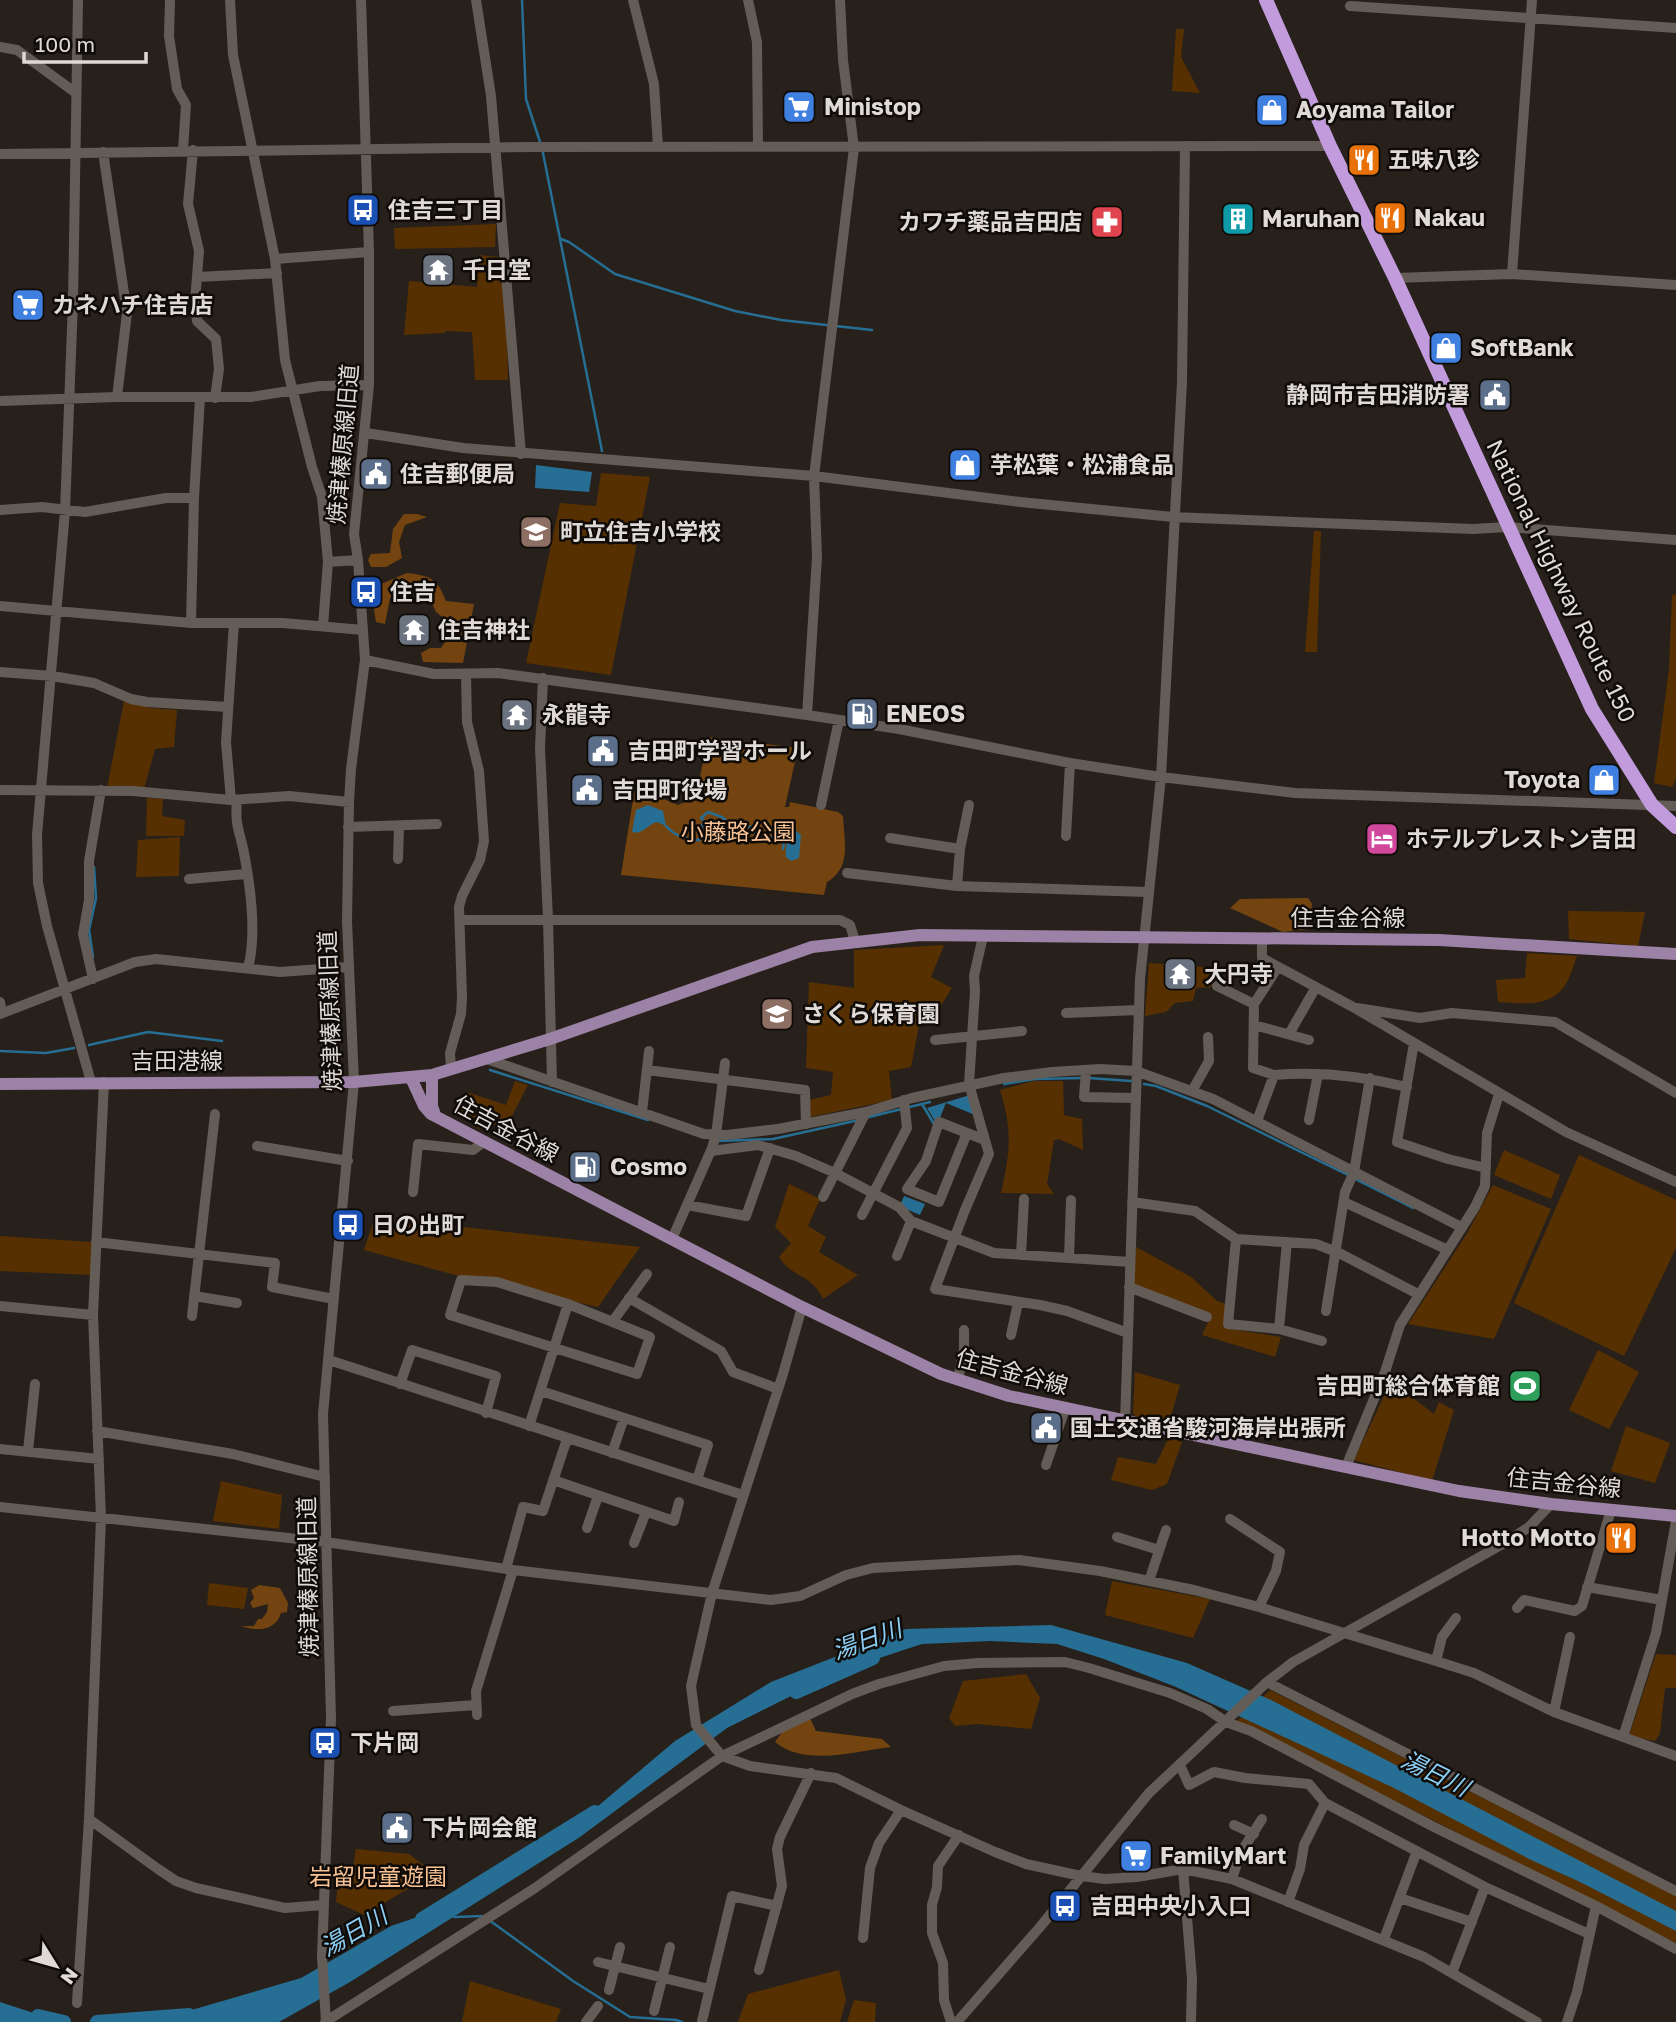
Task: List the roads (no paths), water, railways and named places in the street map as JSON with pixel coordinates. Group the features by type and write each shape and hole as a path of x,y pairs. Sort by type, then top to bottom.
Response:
{"highway":[{"name":"National Highway Route 150","path":"1266,0 1330,146 1395,278 1592,709 1652,805 1676,827"}],"main road":[{"name":"住吉金谷線","path":"354,1082 432,1075 550,1039 813,947 855,941 920,935 1477,941 1676,954"},
{"path":"432,1075 432,1106 435,1115"},
{"name":"住吉金谷線","path":"411,1078 424,1106 435,1115 802,1307 957,1380 1065,1409 1459,1491 1676,1518"},
{"name":"吉田港線","path":"0,1084 354,1082"}],"street":[{"path":"77,2003 89,1819 101,1518 93,1315 97,1082 47,926 38,883 37,835 65,511 71,399 78,0"},
{"path":"170,0 169,36 175,76 177,89 186,105 188,204 199,251 195,302 197,321 216,339 219,369 215,398"},
{"path":"230,0 233,55 275,259 285,360 323,497 328,562 323,626"},
{"name":"焼津榛原線旧道","path":"326,2021 322,1956 331,1718 323,1414 354,1082 348,967 348,827 351,769 365,660 354,534 369,385 369,252 361,0"},
{"path":"476,0 491,96 521,454"},
{"path":"633,0 654,84 658,147"},
{"path":"748,0 757,42 758,147"},
{"path":"807,715 817,557 814,476 854,148 840,0"},
{"path":"1511,274 1532,0"},
{"path":"1350,6 1676,28"},
{"path":"0,47 17,50 76,93"},
{"path":"1125,1422 1138,1010 1147,892 1161,777 1182,382 1185,146"},
{"path":"0,154 495,147 1330,146"},
{"path":"103,152 127,313 117,397"},
{"path":"275,259 369,252"},
{"path":"197,277 277,274"},
{"path":"1395,278 1511,274 1676,285"},
{"path":"0,401 117,397 251,397 320,386 369,385"},
{"path":"191,623 200,398"},
{"path":"366,433 463,448 814,476 1173,517 1473,529 1507,527 1676,540"},
{"path":"0,510 42,507 85,512 166,498 194,498"},
{"path":"328,562 358,560"},
{"path":"0,606 191,623 323,626 363,630"},
{"path":"234,623 226,742 235,820 242,846 251,912 252,953 248,968"},
{"path":"365,660 417,672 498,673 807,715 899,729 1070,763 1295,793 1676,806"},
{"path":"0,672 94,683 131,699 228,707"},
{"path":"451,1069 450,1053 461,1014 459,907 480,860 484,841 479,771 467,722 466,674"},
{"path":"543,678 540,748 552,1082"},
{"path":"821,805 839,720"},
{"path":"1066,836 1070,763"},
{"path":"0,790 101,790 234,800 289,796 349,802"},
{"path":"93,979 83,934 89,900 89,861 101,790"},
{"path":"957,886 960,849 969,805"},
{"path":"348,827 437,824"},
{"path":"398,859 399,827"},
{"path":"890,838 960,849"},
{"path":"847,873 957,886 1147,892"},
{"path":"189,879 246,874"},
{"path":"460,920 840,920 849,926 855,941"},
{"path":"983,936 974,976 969,1084 989,1154 935,1289 1067,1311 1128,1333"},
{"path":"1262,939 1262,958 1353,1007 1566,1132 1676,1182"},
{"path":"1,1010 66,989 135,962 156,960 280,972 348,967"},
{"path":"1278,967 1254,1004 1253,1069 1274,1075 1318,1074 1370,1078 1407,1087"},
{"path":"1217,986 1254,1004"},
{"path":"1289,1034 1316,987"},
{"path":"1353,1007 1420,1018 1452,1013 1555,1022 1676,1093"},
{"path":"1066,1013 1138,1010"},
{"path":"1254,1024 1309,1040"},
{"path":"935,1040 1022,1031"},
{"path":"1192,1091 1209,1061 1208,1037"},
{"path":"1414,1044 1397,1142 1448,1160 1486,1168"},
{"path":"642,1112 649,1051"},
{"path":"488,1059 704,1134 713,1143 770,1148 835,1173 899,1208 911,1221 994,1253 1130,1262"},
{"path":"671,1239 713,1143 725,1063"},
{"path":"713,1143 905,1105 969,1084 1052,1072 1085,1074 1100,1069 1136,1072 1213,1098 1352,1175 1461,1227"},
{"path":"647,1070 723,1082 805,1090 806,1124"},
{"path":"1085,1074 1084,1097 1135,1098"},
{"path":"1309,1119 1318,1074"},
{"path":"1257,1122 1274,1075"},
{"path":"1326,1311 1344,1202 1352,1175 1370,1078"},
{"path":"1346,1467 1385,1373 1400,1325 1485,1186 1487,1133 1499,1094"},
{"path":"862,1214 906,1128 905,1105"},
{"path":"822,1197 866,1112"},
{"path":"192,1316 215,1114"},
{"path":"967,1133 939,1202 907,1189 926,1161 939,1122 985,1140"},
{"path":"413,1192 418,1143 473,1150 485,1141"},
{"path":"257,1146 348,1161"},
{"path":"687,1205 746,1216 770,1148"},
{"path":"1021,1255 1024,1199"},
{"path":"1069,1258 1071,1200"},
{"path":"1132,1202 1195,1211 1236,1240 1316,1244 1418,1294"},
{"path":"1344,1202 1446,1250"},
{"path":"897,1256 911,1221"},
{"path":"1236,1240 1228,1324 1279,1329 1322,1341"},
{"path":"96,1242 275,1263 272,1287 334,1299"},
{"path":"1279,1329 1287,1242"},
{"path":"613,1321 647,1274"},
{"path":"461,1280 497,1282 568,1304 650,1337 637,1374 450,1315 461,1280"},
{"path":"1129,1287 1207,1317"},
{"path":"194,1296 237,1303"},
{"path":"629,1298 721,1351 733,1372 778,1389"},
{"path":"1011,1335 1018,1303"},
{"path":"529,1426 568,1304"},
{"path":"0,1306 93,1315"},
{"path":"802,1307 712,1592 691,1686 696,1724 722,1756 751,1766 836,1778 901,1810 1026,1864 1105,1879 1138,1877 1183,1869 1232,1879 1424,1957 1536,2022"},
{"path":"957,1380 964,1349 964,1330"},
{"path":"400,1384 411,1350 496,1376 486,1413"},
{"path":"329,1360 743,1495"},
{"path":"28,1451 35,1384"},
{"path":"541,1391 708,1445 697,1480"},
{"path":"1046,1465 1065,1409"},
{"path":"612,1453 624,1418"},
{"path":"97,1432 233,1454 325,1477"},
{"path":"393,1711 476,1710 476,1691 523,1507 543,1511 567,1439"},
{"path":"0,1449 99,1459"},
{"path":"553,1480 674,1521 679,1502"},
{"path":"587,1528 598,1496"},
{"path":"957,2022 1149,1793 1265,1684 1293,1662 1501,1545 1529,1527 1551,1504"},
{"path":"0,1507 326,1542 509,1569 771,1600 800,1596 846,1575 873,1568 1019,1560 1066,1566 1149,1581 1259,1607 1436,1661 1474,1673 1554,1712 1676,1756"},
{"path":"1517,1608 1524,1600 1575,1611 1582,1605 1611,1510"},
{"path":"634,1543 646,1512"},
{"path":"1623,1737 1656,1633 1676,1518"},
{"path":"1230,1519 1280,1552 1276,1571 1259,1607"},
{"path":"1149,1581 1166,1530"},
{"path":"1117,1537 1159,1550"},
{"path":"1587,1587 1662,1600"},
{"path":"1436,1661 1442,1637 1455,1618"},
{"path":"1554,1712 1570,1637"},
{"path":"326,2021 535,1888 722,1756 852,1694 944,1666 978,1663 1065,1662 1170,1693 1207,1709 1226,1722 1251,1731 1434,1827 1597,1906 1676,1949"},
{"path":"1265,1684 1676,1891"},
{"path":"1180,1765 1189,1785 1214,1772 1309,1784 1325,1803 1485,1887 1589,1934"},
{"path":"760,1970 782,1886 777,1849 780,1836 811,1773"},
{"path":"1288,1902 1300,1869 1304,1845 1325,1803"},
{"path":"863,1938 870,1868 879,1843 901,1810"},
{"path":"89,1819 176,1881 285,1908 323,1905"},
{"path":"1232,1879 1240,1854 1262,1819"},
{"path":"1234,1825 1254,1834"},
{"path":"951,2022 944,2000 943,1963 932,1933 932,1905 937,1887 938,1866 959,1835"},
{"path":"1384,1939 1417,1851"},
{"path":"1183,1869 1192,1979 1191,2022"},
{"path":"1452,1973 1485,1887"},
{"path":"702,2021 732,1896 777,1906"},
{"path":"1400,1898 1472,1922"},
{"path":"1567,2022 1577,1992 1597,1906"},
{"path":"609,1990 620,1947"},
{"path":"654,2011 670,1947"},
{"path":"598,1962 709,1989"},
{"path":"586,2022 598,2006"}],"water":[{"path":"536,465 592,472 589,492 535,488"},
{"path":"648,805 663,811 666,826 657,822 639,832 632,832 636,810"},
{"path":"795,830 801,835 799,858 791,861 786,857 786,846 788,838"},
{"path":"970,1095 975,1115 946,1103 939,1120 935,1121 927,1108"},
{"path":"904,1196 925,1204 920,1215 906,1209 901,1203"},
{"path":"1051,1625 1187,1663 1271,1700 1676,1911 1676,1931 1531,1860 1394,1788 1176,1687 1104,1659 1057,1644 991,1641 922,1644 843,1670 727,1728 580,1837 350,1982 279,2022 138,2022 171,2016 301,1978 391,1926 438,1910 553,1844 675,1741 771,1682 906,1629"},
{"path":"0,2002 61,2022 0,2022"}],"waterway":[{"path":"522,0 526,99 542,148 602,451"},
{"path":"561,239 615,274 735,311 781,320 872,330"},
{"path":"666,826 681,837 699,840 706,828 702,826 704,821 701,818 708,812 722,817 731,825 751,827 760,839 779,836 784,842 783,849"},
{"path":"93,957 89,930 96,898 94,867"},
{"path":"89,1045 148,1032 222,1041"},
{"path":"0,1051 46,1053 74,1048"},
{"path":"490,1070 648,1120"},
{"path":"1004,1084 1035,1079 1082,1078"},
{"path":"1089,1078 1131,1081"},
{"path":"1144,1084 1207,1106 1348,1175"},
{"path":"865,1118 930,1102"},
{"path":"922,1104 934,1124"},
{"path":"718,1141 773,1139 859,1120"},
{"path":"1353,1178 1413,1208"},
{"name":"湯日川","path":"796,1692 873,1658"},
{"name":"湯日川","path":"422,1919 595,1812"},
{"path":"454,1917 483,1916"},
{"path":"489,1920 573,1981 630,2017 682,2022"},
{"name":"湯日川","path":"97,2022 189,2015"},
{"name":"湯日川","path":"38,2016 64,2022"}],"place":[{"name":"Ministop","path":"799,107"},
{"name":"Aoyama Tailor","path":"1272,110"},
{"name":"五味八珍","path":"1364,160"},
{"name":"住吉三丁目","path":"363,210"},
{"name":"Nakau","path":"1390,218"},
{"name":"Maruhan","path":"1238,219"},
{"name":"カワチ薬品吉田店","path":"1107,222"},
{"name":"千日堂","path":"438,270"},
{"name":"カネハチ住吉店","path":"28,305"},
{"name":"SoftBank","path":"1446,348"},
{"name":"静岡市吉田消防署","path":"1495,395"},
{"name":"芋松葉・松浦食品","path":"965,465"},
{"name":"住吉郵便局","path":"376,474"},
{"name":"町立住吉小学校","path":"536,532"},
{"name":"住吉","path":"366,592"},
{"name":"住吉神社","path":"414,630"},
{"name":"ENEOS","path":"862,714"},
{"name":"永龍寺","path":"517,715"},
{"name":"吉田町学習ホール","path":"603,751"},
{"name":"Toyota","path":"1604,780"},
{"name":"吉田町役場","path":"587,790"},
{"name":"ホテルプレストン吉田","path":"1382,839"},
{"name":"大円寺","path":"1180,974"},
{"name":"さくら保育園","path":"777,1014"},
{"name":"Cosmo","path":"585,1167"},
{"name":"日の出町","path":"348,1225"},
{"name":"吉田町総合体育館","path":"1525,1386"},
{"name":"国土交通省駿河海岸出張所","path":"1046,1428"},
{"name":"Hotto Motto","path":"1621,1538"},
{"name":"下片岡","path":"325,1743"},
{"name":"下片岡会館","path":"397,1828"},
{"name":"FamilyMart","path":"1136,1856"},
{"name":"吉田中央小入口","path":"1065,1906"}],"park label":[{"name":"小藤路公園","path":"738,832"},
{"name":"岩留児童遊園","path":"378,1877"}]}
